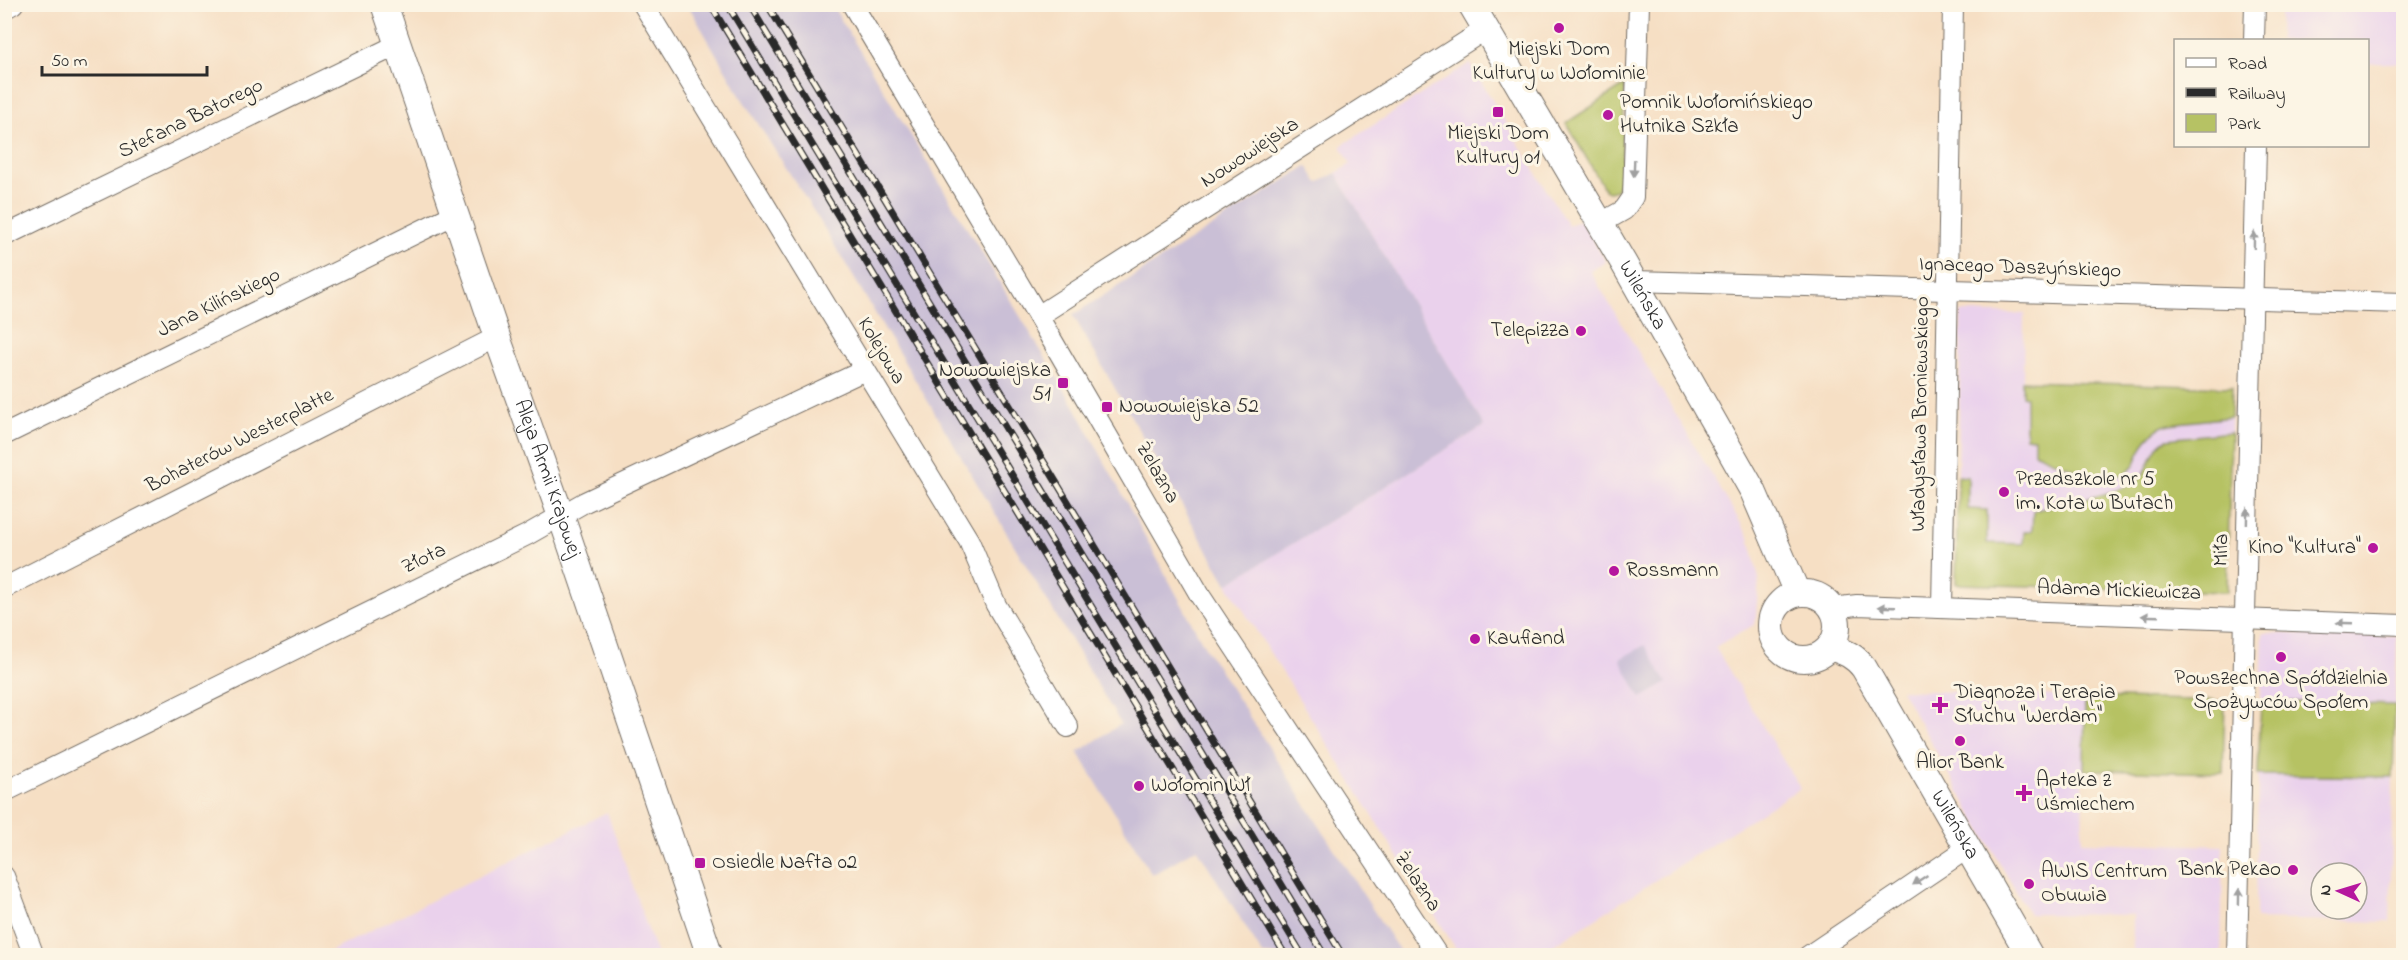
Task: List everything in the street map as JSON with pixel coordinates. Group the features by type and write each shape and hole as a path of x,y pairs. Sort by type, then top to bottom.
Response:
{"street":[{"path":"4,9 13,4"},
{"name":"Aleja Armii Krajowej","path":"384,4 710,956"},
{"name":"Kolejowa","path":"643,4 969,541 996,605 1068,727"},
{"name":"Żelazna","path":"852,4 1038,316 1201,597 1438,956"},
{"name":"Wileńska","path":"1471,4 1601,223 1752,491 1797,593"},
{"path":"1601,223 1624,210 1633,197 1639,4"},
{"name":"Władysława Broniewskiego","path":"1942,609 1953,4"},
{"path":"2254,39 2255,4"},
{"name":"Nowowiejska","path":"1038,316 1486,29"},
{"name":"Stefana Batorego","path":"4,236 398,45"},
{"name":"Miła","path":"2238,956 2256,147"},
{"name":"Jana Kilińskiego","path":"4,435 455,214"},
{"name":"Ignacego Daszyńskiego","path":"1634,281 2403,303"},
{"name":"Bohaterów Westerplatte","path":"4,588 497,337"},
{"name":"Złota","path":"4,792 527,535 585,502 865,370"},
{"path":"1797,593 1814,594 1832,608 1837,632 1830,647 1823,653 1806,659 1789,655 1776,644 1771,627 1775,609 1788,596 1797,593"},
{"name":"Adama Mickiewicza","path":"1832,608 1857,605 2403,625"},
{"name":"Wileńska","path":"1830,647 1848,653 1864,668 2030,956"},
{"path":"1808,956 1968,848"},
{"path":"4,876 34,956"}],"shaded area":[{"path":"688,5 832,5 1075,407 1206,649 1402,955 1263,955 1197,848 1152,875 1078,752 1121,724 820,221 741,97"},
{"path":"2280,5 2403,5 2403,63 2369,63 2369,39 2279,39"},
{"path":"1470,63 1568,226 1581,220 1606,262 1590,271 1749,537 1759,579 1755,624 1715,647 1800,788 1538,955 1460,955 1227,584 1484,426 1336,173 1351,164 1341,146"},
{"path":"1307,166 1318,183 1336,173 1484,426 1227,584 1073,315"},
{"path":"1961,312 2024,314 2023,381 2232,387 2227,592 2074,580 1956,584"},
{"path":"2263,633 2397,636 2395,705 2261,701"},
{"path":"1645,645 1667,683 1641,698 1620,659"},
{"path":"1901,690 2085,697 2082,842 2223,846 2221,955 2133,955 2133,915 2029,914"},
{"path":"2258,775 2393,777 2390,922 2345,921 2369,921 2369,861 2309,861 2309,920 2256,919"},
{"path":"607,812 657,955 323,955"}],"green space":[{"path":"1625,85 1621,176 1617,190 1609,192 1605,190 1566,123"},
{"path":"2022,381 2232,387 2231,417 2169,424 2162,427 2148,438 2129,471 2117,476 2104,477 2073,469 2034,452 2034,438 2026,437 2026,397 2022,396"},
{"path":"2231,432 2227,592 1956,584 1958,476 1968,477 1968,509 1987,510 1987,543 2023,544 2024,531 2032,531 2033,511 2104,494 2130,485 2139,479 2147,469 2153,453 2167,439"},
{"path":"2085,697 2225,701 2223,773 2084,770"},
{"path":"2261,701 2395,705 2393,777 2258,775"}],"railway":[{"path":"710,4 1286,956"},
{"path":"727,4 1303,956"},
{"path":"749,4 1325,956"},
{"path":"767,4 1343,956"}],"place":[{"name":"Miejski Dom Kultury w Wołominie","path":"1559,28"},
{"name":"Miejski Dom Kultury 01","path":"1498,112"},
{"name":"Pomnik Wołomińskiego Hutnika Szkła","path":"1608,115"},
{"name":"Telepizza","path":"1581,331"},
{"name":"Nowowiejska 51","path":"1063,383"},
{"name":"Nowowiejska 52","path":"1107,407"},
{"name":"Przedszkole nr 5 im. Kota w Butach","path":"2004,492"},
{"name":"Kino \"Kultura\"","path":"2373,548"},
{"name":"Rossmann","path":"1614,571"},
{"name":"Kaufland","path":"1475,639"},
{"name":"Powszechna Spółdzielnia Spożywców Społem","path":"2281,657"},
{"name":"Diagnoza i Terapia Słuchu \"Werdam\"","path":"1940,705"},
{"name":"Alior Bank","path":"1960,741"},
{"name":"Wołomin Wł","path":"1139,786"},
{"name":"Apteka z Uśmiechem","path":"2024,793"},
{"name":"Osiedle Nafta 02","path":"700,863"},
{"name":"Bank Pekao","path":"2293,870"},
{"name":"AWIS Centrum Obuwia","path":"2029,884"}]}
